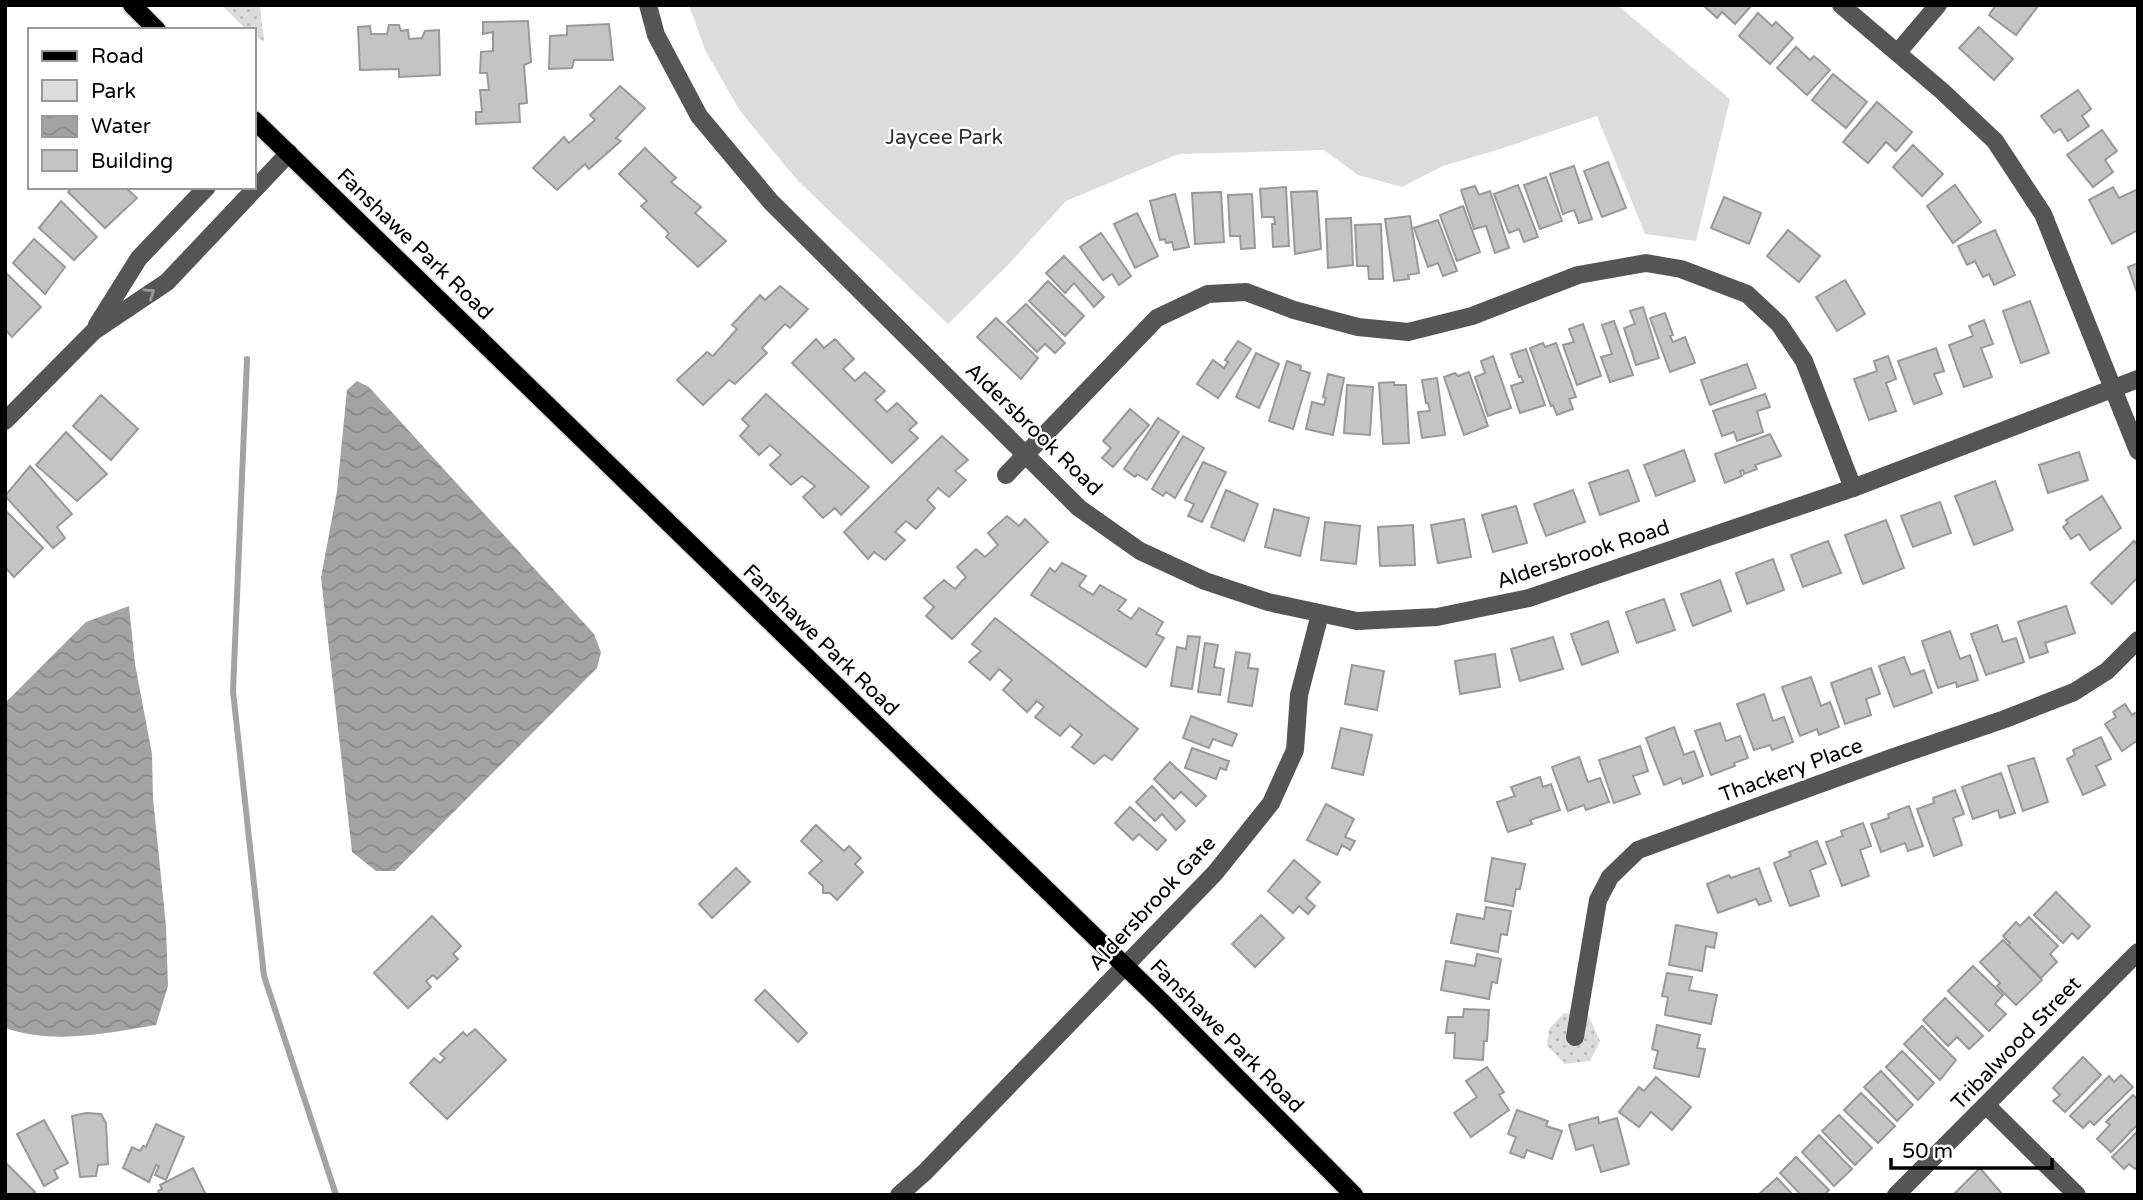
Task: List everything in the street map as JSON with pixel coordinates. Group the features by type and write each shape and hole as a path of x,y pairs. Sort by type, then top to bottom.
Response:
{"main road":[{"path":"132,5 155,28"},
{"name":"Fanshawe Park Road","path":"257,129 289,153 1125,966 1354,1195"}],"street":[{"name":"Aldersbrook Road","path":"648,5 656,35 699,116 763,193 1079,508 1140,551 1205,581 1268,602 1357,621 1437,617 1530,598 1853,488 2110,387 2138,379"},
{"path":"1841,5 1898,52 1995,141 2043,214 2110,387 2138,451"},
{"path":"1898,52 1938,5"},
{"path":"256,188 289,153"},
{"path":"93,331 139,258 205,189"},
{"path":"5,421 93,331 167,282 255,189"},
{"path":"1006,475 1157,318 1208,294 1246,292 1294,310 1358,327 1408,332 1472,316 1578,275 1646,263 1681,269 1748,295 1779,324 1804,361 1853,488"},
{"name":"Aldersbrook Gate","path":"899,1195 1214,873 1271,803 1295,750 1299,695 1320,614"},
{"name":"Thackery Place","path":"1575,1037 1598,900 1610,877 1638,850 2074,692 2107,671 2138,640"},
{"name":"Tribalwood Street","path":"1896,1195 2138,952"},
{"path":"1987,1106 2077,1195"},
{"name":"Aldersbrook Gate","path":"918,1195 925,1171"}],"green space":[{"path":"221,5 260,5 264,42 256,36 256,28 245,28"},
{"name":"Jaycee Park","path":"689,5 1617,5 1730,99 1696,241 1645,234 1597,116 1443,166 1402,187 1358,175 1324,150 1178,154 1066,201 1008,265 948,324 798,181 740,111 705,50"},
{"path":"1564,1013 1588,1015 1600,1041 1590,1061 1565,1064 1547,1046 1549,1029"}],"water":[{"path":"357,381 369,387 594,634 601,652 597,668 395,871 376,871 352,852 321,578 337,491 347,390"},
{"path":"129,606 135,664 152,754 153,798 166,926 168,986 156,1025 62,1037 5,1028 5,703 86,622"}],"building":[{"path":"1703,5 1752,5 1735,24 1722,12 1717,18"},
{"path":"1996,5 2038,6 2016,35 1989,15"},
{"path":"1758,13 1772,26 1776,22 1793,38 1770,64 1739,36"},
{"path":"528,21 531,62 524,65 527,103 519,104 520,122 476,124 476,112 482,112 480,90 489,90 487,73 480,73 481,52 493,51 493,32 483,34 483,22"},
{"path":"609,24 613,60 574,60 572,68 549,69 550,36 567,35 567,26"},
{"path":"389,25 399,25 401,31 408,30 409,39 422,38 425,31 439,30 440,75 399,77 399,69 360,70 358,27 370,26 371,34 387,34"},
{"path":"1979,27 2013,59 1994,80 1959,48"},
{"path":"1796,47 1810,60 1814,56 1830,70 1807,95 1777,68"},
{"path":"1833,74 1867,102 1846,128 1812,100"},
{"path":"620,86 645,108 616,138 621,141 589,169 585,164 557,190 533,168 564,137 569,143 595,120 590,115"},
{"path":"2078,90 2091,109 2082,116 2089,126 2068,141 2060,129 2054,133 2041,116"},
{"path":"1877,102 1912,132 1896,151 1886,142 1868,163 1843,142"},
{"path":"2102,130 2117,151 2105,160 2113,172 2093,187 2067,155"},
{"path":"1913,145 1943,174 1922,196 1893,167"},
{"path":"645,148 676,178 671,182 701,207 695,213 726,241 698,267 666,237 669,233 641,206 647,201 619,174"},
{"path":"1608,162 1626,208 1602,217 1584,171"},
{"path":"1574,166 1592,219 1579,223 1574,210 1563,214 1550,174"},
{"path":"1546,177 1562,221 1540,229 1524,185"},
{"path":"1518,185 1538,237 1524,242 1519,229 1509,233 1494,194"},
{"path":"1955,185 1981,222 1953,243 1927,206"},
{"path":"1475,186 1479,195 1490,191 1509,248 1495,253 1486,226 1474,229 1461,190"},
{"path":"1286,187 1289,246 1273,247 1274,217 1262,217 1260,189"},
{"path":"2113,187 2119,198 2138,189 2138,230 2112,244 2089,200"},
{"path":"71,189 127,189 137,198 105,228 68,192"},
{"path":"1317,191 1321,249 1295,254 1291,192"},
{"path":"1221,192 1224,242 1195,244 1192,193"},
{"path":"1175,194 1189,247 1174,250 1172,242 1160,240 1150,201"},
{"path":"1252,194 1255,248 1241,249 1240,236 1230,236 1228,195"},
{"path":"1724,197 1761,213 1749,244 1711,228"},
{"path":"61,201 97,237 74,260 39,228"},
{"path":"1463,206 1480,252 1457,261 1440,215"},
{"path":"1137,213 1158,256 1135,268 1114,224"},
{"path":"1410,216 1419,273 1408,275 1409,279 1394,281 1385,219"},
{"path":"1351,218 1353,265 1328,268 1326,219"},
{"path":"1438,220 1457,271 1443,276 1438,263 1428,267 1414,228"},
{"path":"1381,224 1383,279 1369,279 1368,266 1357,266 1355,225"},
{"path":"1788,230 1820,256 1799,282 1767,256"},
{"path":"1995,230 2015,275 1994,285 1989,274 1983,277 1975,261 1967,265 1958,246"},
{"path":"1101,233 1131,276 1119,285 1112,274 1103,280 1080,247"},
{"path":"34,239 65,267 45,294 13,263"},
{"path":"1064,256 1104,297 1094,307 1074,283 1065,293 1046,273"},
{"path":"2138,263 2138,295 2128,267"},
{"path":"5,272 41,307 12,337 5,329"},
{"path":"1845,280 1865,314 1837,331 1816,297"},
{"path":"1048,281 1084,316 1065,336 1029,301"},
{"path":"780,286 808,309 790,328 785,324 762,348 767,353 735,384 729,380 703,405 677,380 707,352 713,356 737,329 732,325 760,295 765,300"},
{"path":"2030,301 2049,353 2021,363 2003,311"},
{"path":"1026,304 1065,343 1055,353 1045,344 1037,352 1007,322"},
{"path":"1643,307 1659,358 1636,365 1624,328 1635,324 1630,311"},
{"path":"1665,313 1673,342 1685,337 1695,363 1670,372 1650,318"},
{"path":"996,318 1038,358 1021,379 977,337"},
{"path":"1984,320 1993,344 1981,348 1992,377 1964,387 1949,345 1973,336 1969,326"},
{"path":"1614,321 1633,375 1610,382 1601,357 1612,354 1602,325"},
{"path":"1583,324 1601,376 1577,385 1563,345 1574,342 1569,329"},
{"path":"816,339 824,348 835,339 854,359 843,369 855,381 865,372 885,391 875,400 887,412 897,403 917,423 909,430 918,438 892,463 792,363"},
{"path":"1238,341 1251,349 1218,398 1197,384 1213,360 1224,368 1228,362 1225,360"},
{"path":"1543,343 1545,347 1556,343 1576,397 1569,399 1573,409 1557,415 1553,405 1551,406 1530,348"},
{"path":"1936,348 1944,371 1934,374 1942,394 1914,404 1898,361"},
{"path":"1526,349 1545,405 1520,413 1511,386 1523,382 1511,354"},
{"path":"1256,353 1279,364 1259,408 1236,397"},
{"path":"1493,356 1511,408 1488,416 1475,377 1485,373 1481,361"},
{"path":"1888,356 1896,379 1886,383 1896,411 1869,420 1854,379 1877,371 1874,361"},
{"path":"1287,361 1310,373 1293,429 1269,421"},
{"path":"1747,364 1756,388 1710,405 1701,380"},
{"path":"1469,372 1488,426 1464,435 1444,377"},
{"path":"1328,374 1344,378 1333,435 1306,429 1312,402 1324,405"},
{"path":"1437,378 1445,435 1422,438 1418,412 1430,411 1422,380"},
{"path":"1394,382 1394,385 1406,385 1409,443 1383,444 1379,383"},
{"path":"1347,385 1373,387 1370,435 1344,433"},
{"path":"766,394 869,487 841,515 835,508 823,518 803,497 815,486 802,476 791,485 770,465 781,455 770,445 759,455 740,436 749,426 742,419"},
{"path":"1765,394 1770,407 1757,411 1763,432 1737,441 1734,432 1722,436 1713,411"},
{"path":"101,395 138,429 111,460 73,426"},
{"path":"1130,409 1149,425 1113,467 1102,458 1111,448 1103,441"},
{"path":"1158,418 1179,432 1147,480 1137,474 1135,477 1124,469"},
{"path":"66,432 107,474 77,501 36,465"},
{"path":"1770,434 1781,456 1755,465 1757,469 1744,474 1743,470 1740,471 1742,476 1725,483 1715,454"},
{"path":"942,436 968,460 955,471 966,480 949,497 938,488 927,500 935,508 916,529 906,521 895,532 905,540 885,560 874,552 868,559 844,532"},
{"path":"1183,436 1204,448 1175,498 1166,492 1163,496 1152,489"},
{"path":"1684,450 1695,481 1656,496 1644,465"},
{"path":"2079,452 2088,480 2048,493 2039,465"},
{"path":"1203,462 1226,472 1202,522 1188,516 1194,504 1185,500"},
{"path":"30,466 72,514 57,527 65,538 53,548 5,496"},
{"path":"1628,470 1639,501 1600,515 1589,483"},
{"path":"1995,481 2013,530 1974,545 1955,496"},
{"path":"1226,490 1258,504 1244,541 1211,527"},
{"path":"1573,490 1585,522 1546,536 1534,504"},
{"path":"2102,496 2121,528 2090,550 2079,534 2071,539 2063,527 2068,523 2066,520"},
{"path":"1940,502 1951,533 1913,547 1901,516"},
{"path":"1516,506 1527,543 1493,552 1482,515"},
{"path":"1274,509 1309,518 1300,556 1265,547"},
{"path":"5,510 43,548 14,577 5,567"},
{"path":"1007,516 1019,526 1025,519 1048,542 952,639 926,616 934,607 924,598 944,580 955,589 966,577 957,567 976,549 985,557 998,545 988,533"},
{"path":"1464,519 1471,557 1438,563 1431,525"},
{"path":"1886,520 1904,568 1863,584 1845,535"},
{"path":"1325,522 1360,526 1356,564 1321,560"},
{"path":"1413,525 1415,565 1380,566 1378,527"},
{"path":"1828,541 1841,573 1803,587 1791,555"},
{"path":"2134,541 2138,545 2138,577 2112,604 2091,583"},
{"path":"1773,559 1784,590 1747,604 1736,573"},
{"path":"1062,563 1086,576 1079,586 1093,595 1100,585 1126,600 1118,610 1131,619 1139,608 1163,622 1156,634 1164,638 1146,667 1031,595 1050,568 1055,572"},
{"path":"1720,580 1731,611 1693,626 1681,594"},
{"path":"1664,599 1675,630 1637,643 1626,612"},
{"path":"2066,606 2075,633 2045,643 2048,652 2030,658 2018,622"},
{"path":"995,618 1138,729 1112,760 1104,755 1094,764 1072,747 1082,735 1070,725 1060,736 1035,717 1044,707 1037,701 1027,712 1003,690 1012,680 999,669 990,680 969,662 981,651 972,644"},
{"path":"1608,621 1618,652 1582,665 1571,634"},
{"path":"1997,625 2003,642 2016,638 2024,662 1986,675 1971,634"},
{"path":"1950,631 1960,659 1970,655 1978,680 1957,687 1956,682 1938,688 1922,641"},
{"path":"1188,636 1200,637 1192,689 1171,686 1177,647 1186,649"},
{"path":"1553,637 1563,669 1520,681 1511,649"},
{"path":"1205,643 1218,645 1214,667 1224,669 1220,695 1198,692"},
{"path":"1236,652 1250,654 1248,668 1258,669 1252,706 1228,702"},
{"path":"1495,654 1500,687 1460,694 1455,661"},
{"path":"1904,657 1911,675 1924,670 1932,693 1894,707 1879,666"},
{"path":"1352,665 1384,671 1377,710 1345,704"},
{"path":"1871,668 1880,694 1866,699 1871,715 1845,724 1831,683"},
{"path":"1811,677 1821,706 1830,702 1839,727 1819,735 1817,729 1800,736 1782,687"},
{"path":"1764,694 1773,721 1784,717 1793,742 1772,750 1770,745 1754,750 1737,704"},
{"path":"2125,704 2132,715 2138,711 2138,740 2122,751 2105,724 2116,717 2113,712"},
{"path":"1191,716 1237,734 1232,746 1213,739 1209,748 1183,738"},
{"path":"1720,723 1726,741 1740,736 1748,758 1711,775 1695,731"},
{"path":"1674,727 1684,755 1694,751 1703,776 1683,784 1681,778 1664,785 1646,738"},
{"path":"1341,728 1372,735 1363,775 1332,768"},
{"path":"2101,737 2111,759 2096,766 2105,785 2083,795 2067,759 2075,755 2073,750"},
{"path":"1640,746 1648,771 1633,776 1640,794 1614,803 1599,760"},
{"path":"1192,748 1229,761 1226,770 1220,768 1216,779 1185,768"},
{"path":"1579,757 1588,782 1600,778 1609,802 1586,810 1584,805 1568,811 1552,767"},
{"path":"2034,758 2048,802 2023,811 2008,766"},
{"path":"1170,762 1206,796 1196,806 1181,792 1174,799 1154,779"},
{"path":"2001,773 2015,813 2000,818 1998,810 1973,819 1962,787"},
{"path":"1540,777 1543,787 1551,784 1560,810 1530,820 1532,824 1508,832 1497,802 1515,796 1511,787"},
{"path":"1152,786 1185,821 1176,830 1162,814 1155,821 1136,802"},
{"path":"1955,790 1964,814 1953,818 1962,845 1934,856 1917,809 1934,803 1933,798"},
{"path":"1326,804 1354,819 1345,837 1355,841 1350,850 1342,845 1337,855 1307,840"},
{"path":"1909,806 1923,846 1908,851 1905,843 1881,852 1871,824 1889,818 1888,814"},
{"path":"1130,807 1166,840 1157,850 1139,834 1133,840 1115,823"},
{"path":"1863,823 1871,846 1860,850 1869,876 1842,886 1826,842 1843,836 1841,831"},
{"path":"816,825 844,851 849,846 861,858 855,864 863,872 837,900 830,893 823,893 823,886 809,873 822,861 801,841"},
{"path":"1817,841 1826,864 1810,870 1819,896 1790,906 1774,863 1791,856 1789,852"},
{"path":"1492,858 1525,864 1513,906 1485,901"},
{"path":"1294,860 1320,882 1306,898 1315,906 1308,914 1299,906 1293,913 1268,891"},
{"path":"736,868 750,882 712,918 699,904"},
{"path":"1759,868 1771,901 1759,905 1756,899 1718,913 1707,884 1729,875 1731,878"},
{"path":"2056,892 2090,926 2078,939 2072,933 2063,943 2034,915"},
{"path":"1486,907 1511,911 1507,935 1501,934 1498,952 1451,943 1457,914 1484,919"},
{"path":"1261,915 1284,938 1255,967 1232,944"},
{"path":"432,916 461,946 453,954 458,959 437,979 433,975 426,981 431,987 408,1008 374,973"},
{"path":"2029,917 2058,946 2050,954 2057,962 2041,978 2008,945 2010,943 2003,936 2016,922 2020,926"},
{"path":"1676,925 1717,933 1714,948 1706,946 1702,971 1669,965"},
{"path":"2003,940 2042,980 2016,1005 1997,986 2000,983 1980,962"},
{"path":"1477,954 1501,959 1497,983 1492,982 1489,999 1441,990 1446,961 1475,966"},
{"path":"1973,966 2003,995 1995,1004 2006,1014 1989,1031 1948,991"},
{"path":"1667,973 1692,977 1689,990 1717,995 1711,1024 1665,1015 1668,997 1662,996"},
{"path":"765,990 807,1033 798,1042 755,1000"},
{"path":"1945,998 1983,1036 1969,1049 1957,1037 1948,1046 1923,1020"},
{"path":"1464,1009 1489,1010 1483,1060 1454,1058 1455,1033 1446,1033 1448,1017 1463,1017"},
{"path":"1657,1025 1700,1035 1697,1048 1705,1049 1699,1077 1654,1068 1658,1051 1652,1049"},
{"path":"1922,1026 1956,1060 1940,1080 1904,1044"},
{"path":"475,1029 506,1060 447,1119 410,1083 434,1058 440,1063 445,1058 440,1054 463,1032 467,1036"},
{"path":"1902,1051 1934,1083 1918,1100 1886,1067"},
{"path":"2083,1057 2101,1075 2065,1112 2053,1101 2060,1095 2053,1088"},
{"path":"1487,1067 1504,1092 1499,1095 1509,1110 1471,1137 1454,1113 1477,1097 1466,1081"},
{"path":"1881,1071 1913,1105 1897,1121 1864,1087"},
{"path":"2121,1075 2133,1087 2094,1125 2090,1121 2083,1128 2070,1116 2109,1076 2114,1082"},
{"path":"1656,1077 1691,1107 1672,1130 1651,1112 1639,1127 1619,1112 1639,1087 1644,1091"},
{"path":"1861,1093 1895,1126 1878,1143 1844,1110"},
{"path":"2133,1095 2138,1100 2138,1124 2111,1152 2097,1139 2110,1125 2106,1122"},
{"path":"1517,1110 1548,1121 1546,1126 1562,1131 1552,1159 1527,1150 1524,1158 1510,1153 1516,1137 1508,1134"},
{"path":"101,1114 106,1123 108,1164 98,1165 96,1176 80,1177 72,1116"},
{"path":"1839,1115 1872,1148 1855,1165 1822,1131"},
{"path":"1598,1117 1599,1123 1617,1118 1629,1164 1601,1172 1593,1145 1576,1150 1569,1125"},
{"path":"44,1120 68,1163 54,1170 58,1178 44,1186 17,1134"},
{"path":"156,1124 184,1137 166,1180 155,1175 159,1166 156,1165 149,1182 123,1168 132,1147 140,1151 143,1146 146,1147"},
{"path":"2138,1131 2138,1166 2135,1169 2129,1164 2124,1169 2112,1157"},
{"path":"1819,1135 1852,1169 1834,1186 1802,1152"},
{"path":"1796,1157 1829,1190 1824,1195 1801,1195 1780,1173"},
{"path":"5,1162 35,1192 31,1195 5,1195"},
{"path":"193,1168 206,1195 160,1195 160,1185"},
{"path":"1980,1168 2003,1195 1953,1195"},
{"path":"1777,1178 1793,1195 1759,1194"}],"waterway":[{"path":"247,359 233,691 264,976 336,1195"}]}
